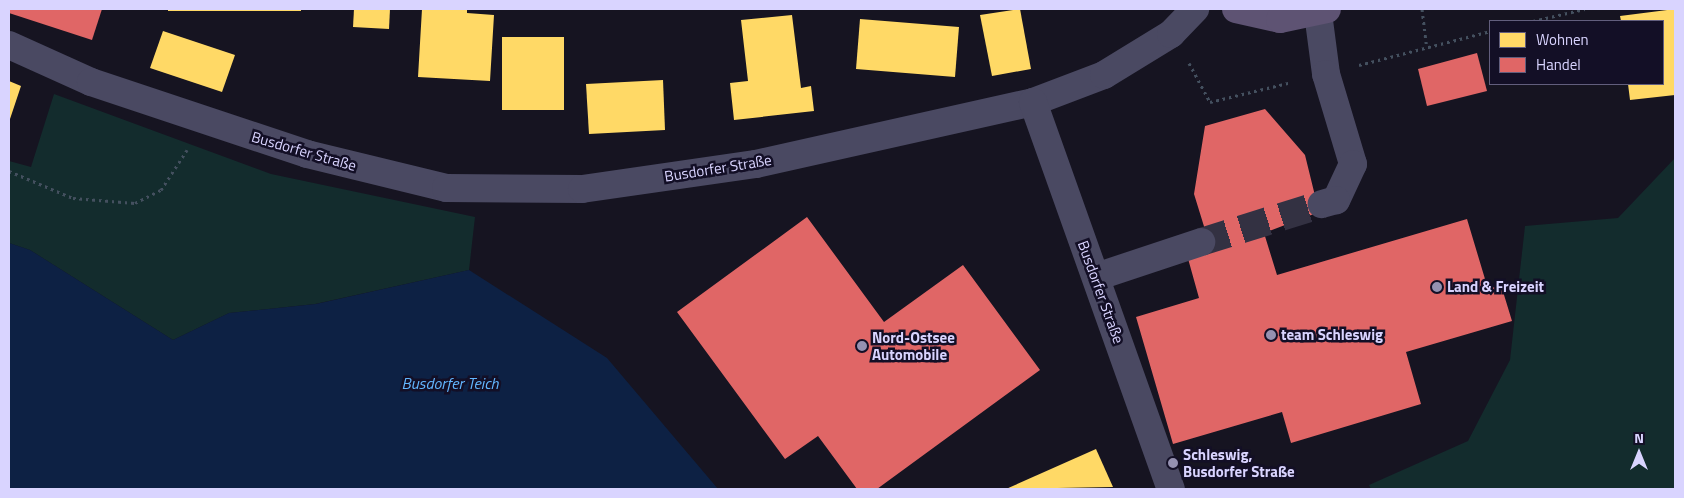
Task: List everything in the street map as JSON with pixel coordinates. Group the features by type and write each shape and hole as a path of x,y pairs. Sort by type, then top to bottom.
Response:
{"main road":[{"path":"1236,9 1280,19 1322,11"}],"street":[{"path":"1033,102 1104,75 1171,34 1195,9"},
{"path":"1322,11 1326,74 1353,164 1336,200 1322,204"},
{"name":"Busdorfer Straße","path":"9,45 91,82 204,121 307,154 446,188 582,189 756,164 1033,102 1171,489"},
{"path":"1096,277 1201,242"}],"path":[{"path":"1422,9 1427,47"},
{"path":"1537,20 1585,9"},
{"path":"9,171 73,198 135,204 161,190 204,121"}],"green space":[{"path":"54,94 271,174 475,217 469,270 315,304 229,313 173,340 30,250 9,243 9,161 31,167"},
{"path":"1675,158 1675,489 1371,489 1369,485 1468,441 1510,360 1525,226 1618,218"}],"water":[{"name":"Busdorfer Teich","path":"9,243 30,250 173,340 229,313 316,304 469,270 607,358 718,489 9,489"}],"building: Wohnen":[{"path":"168,9 301,9 301,11 168,11"},
{"path":"354,9 390,9 389,29 353,27"},
{"path":"422,9 467,9 467,13 494,15 490,81 418,77"},
{"path":"1020,9 1031,69 992,76 980,15"},
{"path":"1675,9 1675,95 1630,100 1628,85 1664,85 1664,20 1621,20 1620,16"},
{"path":"792,15 801,88 811,86 814,111 734,120 730,83 748,81 741,20"},
{"path":"860,19 959,27 955,77 856,69"},
{"path":"163,31 235,55 222,92 150,68"},
{"path":"502,37 564,37 564,110 502,110"},
{"path":"663,80 665,130 589,134 586,84"},
{"path":"9,81 21,86 9,122"},
{"path":"1096,449 1113,487 1006,489"}],"building: Handel":[{"path":"9,9 102,9 92,40 9,13"},
{"path":"1477,53 1487,91 1427,106 1418,69"},
{"name":"team Schleswig","path":"1265,109 1305,155 1319,212 1264,233 1277,275 1467,219 1488,289 1501,285 1512,321 1406,352 1421,404 1291,443 1282,412 1173,444 1136,317 1199,298 1187,255 1211,249 1194,194 1205,126"},
{"name":"Nord-Ostsee Automobile","path":"807,217 884,322 963,265 1040,370 877,489 857,489 818,436 785,459 677,312"}],"tunnel":[{"path":"1201,242 1322,204"}],"place":[{"name":"Land & Freizeit","path":"1437,287"},
{"name":"team Schleswig","path":"1271,335"},
{"name":"Nord-Ostsee Automobile","path":"862,346"},
{"name":"Schleswig, Busdorfer Straße","path":"1173,463"}]}
